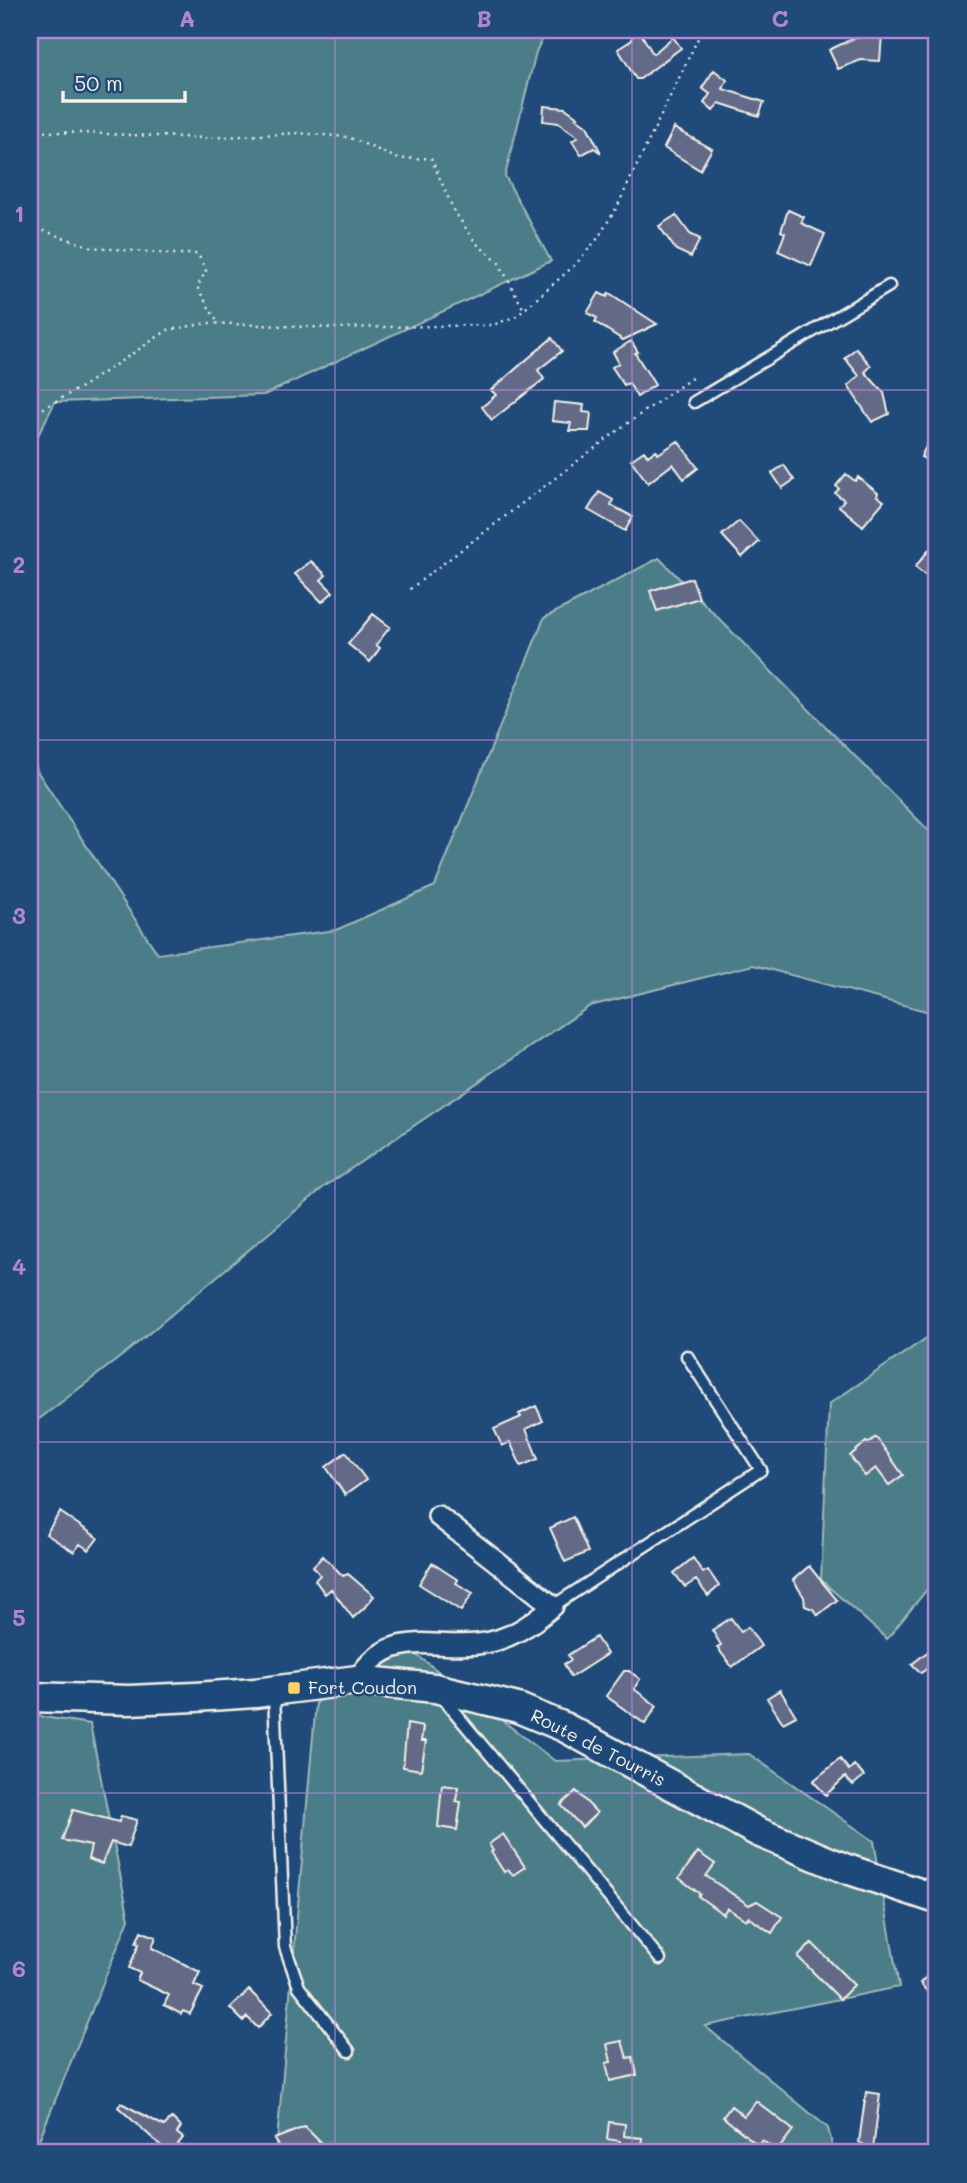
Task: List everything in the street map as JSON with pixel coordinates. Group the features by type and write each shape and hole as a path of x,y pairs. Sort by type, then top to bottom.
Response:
{"street":[{"path":"357,1680 365,1666 383,1653 401,1645 418,1642 478,1644 510,1636 535,1622 553,1606 438,1516"},
{"name":"Route de Tourris","path":"30,1697 129,1700 195,1697 274,1691 357,1680 435,1688 518,1709 564,1727 758,1832 844,1868 937,1899"}],"lane":[{"path":"695,402 890,286"},
{"path":"553,1606 761,1470 687,1356"},
{"path":"435,1688 660,1959"},
{"path":"274,1691 285,1947 299,1987 349,2051"}],"path":[{"path":"30,411 37,412 85,385 168,330 208,323 332,328 493,325 517,316 576,264 598,239 617,207 702,30"},
{"path":"30,131 207,138 298,133 348,137 399,159 431,158 454,211 475,243 499,263 524,310"},
{"path":"30,226 90,247 198,254 206,271 197,288 219,323"},
{"path":"410,589 621,428 693,377"}],"green space":[{"path":"30,30 546,30 536,52 505,176 551,261 264,395 55,402 30,451"},
{"path":"659,558 937,839 937,1014 753,965 590,1006 324,1187 123,1355 30,1426 30,739 37,771 158,954 336,930 435,886 544,618"},
{"path":"937,1331 937,1577 887,1639 821,1580 829,1404"},
{"path":"400,1642 555,1761 749,1754 874,1841 899,1987 705,2026 828,2128 834,2153 276,2153 316,1702"},
{"path":"30,1715 90,1724 129,1919 39,2140 30,2153"}],"building":[{"path":"632,30 639,30 653,54 673,37 681,48 640,79 636,79 618,49 632,40"},
{"path":"859,33 882,34 880,61 861,60 838,69 829,50 859,38"},
{"path":"714,70 727,80 723,89 764,102 759,116 719,103 713,111 704,103 710,94 702,88"},
{"path":"544,106 565,108 578,117 576,118 587,126 601,153 594,148 581,155 572,141 578,137 558,123 543,121"},
{"path":"674,128 712,149 700,170 664,148"},
{"path":"788,210 804,217 801,223 825,234 811,266 778,251 785,233 781,231"},
{"path":"676,215 690,234 700,239 691,257 676,250 659,226"},
{"path":"599,293 607,297 609,293 657,324 623,340 595,322 597,318 587,313"},
{"path":"552,338 562,351 538,370 544,379 492,420 482,407 496,395 491,390"},
{"path":"631,341 638,352 635,353 655,385 637,397 629,383 624,385 612,367 619,363 613,352"},
{"path":"856,348 871,366 865,372 884,393 889,414 872,422 848,386 859,376 845,358"},
{"path":"554,402 584,405 583,412 591,413 589,431 569,431 571,423 552,421"},
{"path":"937,423 937,465 921,457"},
{"path":"678,441 698,468 684,479 673,464 648,483 631,460 644,451 648,456 656,450 658,454"},
{"path":"784,465 794,480 782,488 772,473"},
{"path":"846,474 855,481 858,477 884,501 863,526 839,506 844,500 835,493 839,489 836,486"},
{"path":"599,492 613,500 611,505 633,517 625,531 588,510"},
{"path":"739,521 759,542 742,557 722,535"},
{"path":"937,540 937,570 930,579 915,567"},
{"path":"311,561 326,575 321,580 333,592 322,602 295,574"},
{"path":"692,578 699,598 657,611 650,591"},
{"path":"373,614 390,627 376,645 380,648 370,662 348,644"},
{"path":"536,1406 543,1421 526,1429 538,1459 521,1466 510,1442 502,1446 494,1429 521,1417 519,1414"},
{"path":"876,1437 903,1475 889,1485 876,1468 865,1476 850,1456"},
{"path":"346,1452 366,1480 345,1495 326,1467"},
{"path":"60,1512 98,1538 89,1550 80,1544 74,1552 46,1534"},
{"path":"573,1517 588,1552 565,1562 550,1528"},
{"path":"323,1556 343,1576 348,1574 374,1596 353,1618 331,1589 325,1594 315,1580 320,1575 313,1566"},
{"path":"693,1558 703,1573 708,1570 719,1586 708,1596 696,1580 685,1587 674,1573"},
{"path":"432,1563 473,1593 461,1611 419,1584"},
{"path":"809,1566 837,1600 818,1615 805,1606 804,1597 793,1580"},
{"path":"731,1618 741,1632 748,1627 761,1646 732,1667 717,1647 721,1645 712,1630"},
{"path":"596,1637 607,1654 571,1677 564,1664 571,1660 568,1655"},
{"path":"930,1650 937,1661 921,1673 912,1664"},
{"path":"624,1671 629,1671 640,1679 634,1689 657,1706 645,1724 606,1696"},
{"path":"780,1690 796,1716 783,1723 767,1698"},
{"path":"407,1724 423,1727 421,1741 426,1741 421,1770 403,1767"},
{"path":"840,1759 849,1770 854,1765 864,1776 853,1785 845,1777 826,1795 813,1781"},
{"path":"442,1785 458,1787 456,1801 461,1802 457,1830 438,1827"},
{"path":"576,1791 597,1813 582,1827 561,1805"},
{"path":"73,1810 119,1822 121,1816 137,1820 128,1847 111,1842 102,1864 88,1859 91,1846 62,1840"},
{"path":"503,1834 525,1867 513,1875 508,1869 504,1872 489,1844"},
{"path":"698,1852 715,1864 706,1876 749,1905 757,1901 782,1917 772,1933 748,1917 746,1920 727,1908 723,1914 679,1878"},
{"path":"141,1931 156,1937 152,1948 200,1972 194,1985 203,1989 190,2014 183,2011 181,2014 164,2005 169,1995 137,1980 140,1973 129,1968 139,1944 136,1943"},
{"path":"812,1943 854,1985 840,1999 798,1957"},
{"path":"937,1966 937,2003 920,1983"},
{"path":"249,1990 272,2013 258,2028 247,2017 243,2021 230,2008"},
{"path":"622,2041 627,2058 633,2057 637,2075 610,2081 606,2063 611,2062 607,2044"},
{"path":"866,2092 880,2094 873,2150 859,2142"},
{"path":"756,2101 793,2130 777,2151 762,2140 758,2145 723,2117 731,2106 744,2116"},
{"path":"121,2103 164,2126 172,2118 181,2127 177,2133 183,2138 178,2144 188,2153 169,2153 118,2107"},
{"path":"609,2122 625,2124 624,2136 642,2138 641,2153 618,2153 620,2141 607,2139"},
{"path":"305,2127 321,2143 310,2153 282,2153 274,2139"}],"place":[{"name":"Fort Coudon","path":"294,1688"}]}
